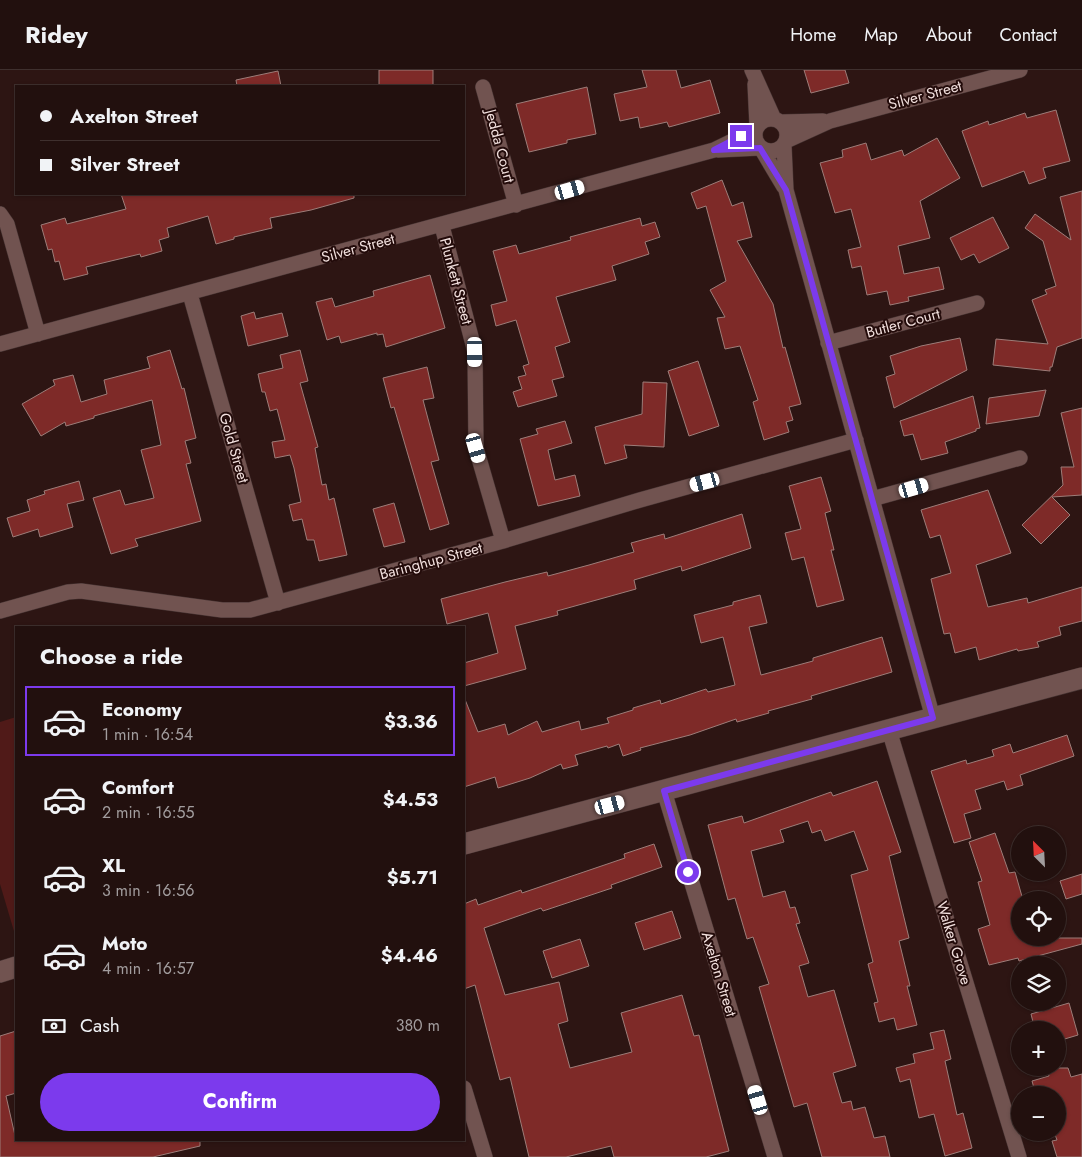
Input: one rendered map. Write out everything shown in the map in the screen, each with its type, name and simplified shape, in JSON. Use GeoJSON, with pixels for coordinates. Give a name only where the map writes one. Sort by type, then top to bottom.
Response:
{"type":"FeatureCollection","features":[{"type":"Feature","properties":{"kind":"main road"},"geometry":{"type":"LineString","coordinates":[[465,844],[1082,678]]}},
{"type":"Feature","properties":{"kind":"main road"},"geometry":{"type":"LineString","coordinates":[[0,972],[15,967]]}},
{"type":"Feature","properties":{"kind":"street","name":"Silver Street"},"geometry":{"type":"LineString","coordinates":[[785,143],[830,121],[1020,70]]}},
{"type":"Feature","properties":{"kind":"street"},"geometry":{"type":"LineString","coordinates":[[754,74],[778,121],[787,131],[785,143],[786,190],[933,718]]}},
{"type":"Feature","properties":{"kind":"street"},"geometry":{"type":"LineString","coordinates":[[754,74],[756,128],[754,140],[786,190]]}},
{"type":"Feature","properties":{"kind":"street","name":"Jedda Court"},"geometry":{"type":"LineString","coordinates":[[484,87],[516,205]]}},
{"type":"Feature","properties":{"kind":"street"},"geometry":{"type":"LineString","coordinates":[[756,128],[764,120],[778,121]]}},
{"type":"Feature","properties":{"kind":"street","name":"Silver Street"},"geometry":{"type":"LineString","coordinates":[[778,121],[830,121]]}},
{"type":"Feature","properties":{"kind":"street","name":"Silver Street"},"geometry":{"type":"LineString","coordinates":[[0,344],[442,226],[714,150],[756,128]]}},
{"type":"Feature","properties":{"kind":"street"},"geometry":{"type":"LineString","coordinates":[[761,149],[777,151],[785,143]]}},
{"type":"Feature","properties":{"kind":"street","name":"Silver Street"},"geometry":{"type":"LineString","coordinates":[[714,150],[761,149]]}},
{"type":"Feature","properties":{"kind":"street"},"geometry":{"type":"LineString","coordinates":[[0,214],[7,224],[38,334]]}},
{"type":"Feature","properties":{"kind":"street","name":"Plunkett Street"},"geometry":{"type":"LineString","coordinates":[[442,226],[475,352],[476,448],[503,541]]}},
{"type":"Feature","properties":{"kind":"street","name":"Gold Street"},"geometry":{"type":"LineString","coordinates":[[190,294],[278,603]]}},
{"type":"Feature","properties":{"kind":"street","name":"Butler Court"},"geometry":{"type":"LineString","coordinates":[[828,343],[977,303]]}},
{"type":"Feature","properties":{"kind":"street","name":"Baringhup Street"},"geometry":{"type":"LineString","coordinates":[[0,611],[68,592],[81,591],[237,611],[278,603],[856,440]]}},
{"type":"Feature","properties":{"kind":"street"},"geometry":{"type":"LineString","coordinates":[[872,499],[1020,458]]}},
{"type":"Feature","properties":{"kind":"street","name":"Walker Grove"},"geometry":{"type":"LineString","coordinates":[[889,730],[1019,1157]]}},
{"type":"Feature","properties":{"kind":"street","name":"Axelton Street"},"geometry":{"type":"LineString","coordinates":[[664,791],[775,1157]]}},
{"type":"Feature","properties":{"kind":"street"},"geometry":{"type":"LineString","coordinates":[[465,1091],[485,1157]]}},
{"type":"Feature","properties":{"kind":"shaded area"},"geometry":{"type":"Polygon","coordinates":[[[15,717],[15,935],[0,884],[0,722],[15,717]]]}},
{"type":"Feature","properties":{"kind":"building"},"geometry":{"type":"Polygon","coordinates":[[[379,70],[433,70],[433,85],[379,85],[379,70]]]}},
{"type":"Feature","properties":{"kind":"building"},"geometry":{"type":"Polygon","coordinates":[[[642,70],[676,70],[681,88],[710,80],[720,113],[669,127],[667,122],[640,128],[638,117],[620,121],[614,94],[647,87],[642,70]]]}},
{"type":"Feature","properties":{"kind":"building"},"geometry":{"type":"Polygon","coordinates":[[[804,70],[845,70],[849,83],[811,93],[804,70]]]}},
{"type":"Feature","properties":{"kind":"building"},"geometry":{"type":"Polygon","coordinates":[[[278,71],[281,85],[237,85],[236,80],[278,71]]]}},
{"type":"Feature","properties":{"kind":"building"},"geometry":{"type":"Polygon","coordinates":[[[587,87],[596,134],[567,140],[567,143],[529,152],[516,104],[587,87]]]}},
{"type":"Feature","properties":{"kind":"building"},"geometry":{"type":"Polygon","coordinates":[[[1056,110],[1070,161],[1043,168],[1046,178],[1029,184],[1024,171],[982,187],[962,131],[988,121],[989,125],[1025,113],[1027,118],[1056,110]]]}},
{"type":"Feature","properties":{"kind":"building"},"geometry":{"type":"Polygon","coordinates":[[[937,138],[960,178],[920,201],[930,238],[898,246],[904,274],[939,267],[944,289],[908,297],[909,301],[890,305],[887,291],[867,295],[861,266],[852,268],[848,250],[861,247],[851,209],[835,213],[820,163],[843,157],[842,150],[866,143],[871,160],[902,150],[904,156],[937,138]]]}},
{"type":"Feature","properties":{"kind":"building"},"geometry":{"type":"Polygon","coordinates":[[[722,180],[732,206],[743,202],[752,237],[737,241],[773,304],[783,348],[785,347],[801,404],[789,407],[793,420],[786,422],[789,432],[764,440],[753,402],[758,400],[740,346],[725,349],[717,318],[725,317],[710,290],[726,281],[706,206],[697,209],[691,193],[722,180]]]}},
{"type":"Feature","properties":{"kind":"building"},"geometry":{"type":"Polygon","coordinates":[[[1082,191],[1082,338],[1057,347],[1050,371],[993,365],[996,339],[1048,344],[1032,300],[1047,294],[1045,290],[1056,286],[1043,241],[1025,228],[1035,214],[1071,240],[1060,197],[1082,191]]]}},
{"type":"Feature","properties":{"kind":"building"},"geometry":{"type":"Polygon","coordinates":[[[121,195],[354,195],[354,198],[311,210],[270,218],[272,228],[234,237],[234,239],[216,244],[208,216],[167,228],[169,237],[159,240],[162,251],[141,257],[140,254],[86,267],[88,274],[64,280],[59,261],[55,262],[52,249],[48,250],[41,225],[65,218],[67,224],[126,209],[121,195]]]}},
{"type":"Feature","properties":{"kind":"building"},"geometry":{"type":"Polygon","coordinates":[[[993,217],[1009,248],[979,263],[974,254],[961,260],[950,238],[993,217]]]}},
{"type":"Feature","properties":{"kind":"building"},"geometry":{"type":"Polygon","coordinates":[[[640,218],[642,226],[655,222],[660,237],[645,242],[649,254],[612,266],[616,280],[556,297],[570,342],[555,347],[564,377],[552,380],[557,396],[518,407],[513,392],[522,389],[518,377],[526,375],[523,366],[529,364],[516,320],[496,326],[491,305],[507,301],[493,251],[516,245],[519,254],[571,240],[570,237],[640,218]]]}},
{"type":"Feature","properties":{"kind":"building"},"geometry":{"type":"Polygon","coordinates":[[[430,275],[445,328],[386,347],[383,334],[377,335],[377,333],[341,343],[339,336],[327,340],[316,302],[332,298],[335,307],[374,296],[373,291],[430,275]]]}},
{"type":"Feature","properties":{"kind":"building"},"geometry":{"type":"Polygon","coordinates":[[[254,312],[256,319],[282,313],[288,336],[248,346],[241,316],[254,312]]]}},
{"type":"Feature","properties":{"kind":"building"},"geometry":{"type":"Polygon","coordinates":[[[960,338],[967,370],[894,408],[886,377],[895,374],[890,356],[921,346],[960,338]]]}},
{"type":"Feature","properties":{"kind":"building"},"geometry":{"type":"Polygon","coordinates":[[[170,350],[182,389],[184,388],[196,438],[185,441],[191,463],[186,464],[201,521],[135,539],[138,546],[111,554],[93,498],[120,490],[125,505],[154,498],[141,450],[161,445],[152,400],[66,426],[65,422],[41,436],[22,404],[55,385],[53,380],[73,375],[81,402],[107,394],[104,380],[150,368],[147,357],[170,350]]]}},
{"type":"Feature","properties":{"kind":"building"},"geometry":{"type":"Polygon","coordinates":[[[300,350],[308,381],[300,383],[318,447],[315,448],[322,485],[326,484],[329,500],[334,498],[347,555],[319,561],[314,540],[307,540],[302,519],[293,521],[289,505],[301,502],[294,468],[290,455],[275,458],[272,442],[285,440],[277,409],[270,411],[265,392],[262,392],[258,374],[283,368],[280,355],[300,350]]]}},
{"type":"Feature","properties":{"kind":"building"},"geometry":{"type":"Polygon","coordinates":[[[698,361],[719,426],[689,436],[668,371],[698,361]]]}},
{"type":"Feature","properties":{"kind":"building"},"geometry":{"type":"Polygon","coordinates":[[[427,367],[434,398],[423,400],[439,460],[431,462],[449,524],[430,530],[394,407],[391,408],[383,378],[427,367]]]}},
{"type":"Feature","properties":{"kind":"building"},"geometry":{"type":"Polygon","coordinates":[[[643,382],[667,383],[664,447],[624,445],[627,458],[605,464],[595,427],[642,414],[643,382]]]}},
{"type":"Feature","properties":{"kind":"building"},"geometry":{"type":"Polygon","coordinates":[[[1046,390],[1039,416],[986,424],[989,398],[1046,390]]]}},
{"type":"Feature","properties":{"kind":"building"},"geometry":{"type":"Polygon","coordinates":[[[973,396],[980,428],[945,442],[948,453],[921,460],[913,434],[904,436],[900,421],[973,396]]]}},
{"type":"Feature","properties":{"kind":"building"},"geometry":{"type":"Polygon","coordinates":[[[1082,408],[1082,495],[1052,497],[1070,515],[1041,544],[1022,525],[1063,485],[1061,467],[1074,467],[1061,413],[1082,408]]]}},
{"type":"Feature","properties":{"kind":"building"},"geometry":{"type":"Polygon","coordinates":[[[565,421],[572,443],[548,450],[555,480],[575,475],[580,496],[538,506],[520,439],[538,434],[536,429],[565,421]]]}},
{"type":"Feature","properties":{"kind":"building"},"geometry":{"type":"Polygon","coordinates":[[[821,477],[831,511],[825,513],[834,550],[831,550],[844,600],[817,607],[804,557],[792,560],[785,533],[801,529],[789,486],[821,477]]]}},
{"type":"Feature","properties":{"kind":"building"},"geometry":{"type":"Polygon","coordinates":[[[79,481],[84,500],[67,504],[73,527],[40,537],[38,529],[13,537],[7,518],[30,511],[27,500],[45,494],[44,491],[79,481]]]}},
{"type":"Feature","properties":{"kind":"building"},"geometry":{"type":"Polygon","coordinates":[[[988,490],[1011,553],[976,565],[988,607],[1027,598],[1028,603],[1082,587],[1082,621],[1059,627],[1061,635],[1037,642],[1039,647],[1018,651],[1017,649],[979,660],[976,647],[955,653],[950,633],[944,634],[931,579],[951,573],[940,535],[930,538],[921,510],[988,490]]]}},
{"type":"Feature","properties":{"kind":"building"},"geometry":{"type":"Polygon","coordinates":[[[394,503],[405,542],[384,547],[373,509],[394,503]]]}},
{"type":"Feature","properties":{"kind":"building"},"geometry":{"type":"Polygon","coordinates":[[[742,514],[751,548],[682,571],[681,566],[634,580],[636,589],[557,611],[558,615],[515,626],[526,669],[465,686],[465,663],[498,653],[488,613],[447,624],[441,599],[547,572],[548,576],[634,552],[631,543],[664,534],[665,539],[742,514]]]}},
{"type":"Feature","properties":{"kind":"building"},"geometry":{"type":"Polygon","coordinates":[[[760,595],[767,623],[749,627],[761,675],[813,661],[813,658],[882,637],[892,672],[811,696],[812,699],[768,711],[769,713],[737,722],[736,719],[690,735],[640,748],[641,750],[623,756],[619,744],[608,748],[607,746],[575,755],[578,765],[563,769],[561,764],[530,778],[498,788],[495,777],[465,787],[465,700],[478,732],[505,724],[508,735],[537,721],[542,732],[579,721],[581,730],[609,723],[607,718],[660,700],[661,704],[706,689],[708,692],[735,685],[723,637],[701,643],[694,615],[733,605],[733,602],[760,595]]]}},
{"type":"Feature","properties":{"kind":"building"},"geometry":{"type":"Polygon","coordinates":[[[1067,735],[1074,756],[1020,775],[1023,785],[1007,790],[1004,781],[975,790],[981,809],[964,814],[971,838],[954,843],[931,771],[966,760],[967,764],[994,756],[992,750],[1010,744],[1013,753],[1067,735]]]}},
{"type":"Feature","properties":{"kind":"building"},"geometry":{"type":"Polygon","coordinates":[[[877,781],[901,852],[889,856],[909,938],[899,941],[910,986],[907,986],[917,1025],[897,1030],[894,1018],[879,1022],[874,1003],[878,1002],[868,964],[873,962],[851,875],[868,870],[854,831],[825,841],[821,830],[812,833],[808,821],[780,830],[784,842],[751,851],[763,897],[785,891],[790,908],[795,907],[800,923],[796,924],[809,963],[799,966],[808,997],[834,990],[856,1066],[833,1073],[842,1103],[851,1101],[853,1110],[865,1107],[874,1138],[885,1136],[890,1157],[822,1157],[807,1103],[794,1107],[759,987],[769,984],[753,937],[747,939],[735,898],[728,900],[708,825],[742,816],[744,823],[831,792],[833,796],[877,781]]]}},
{"type":"Feature","properties":{"kind":"building"},"geometry":{"type":"Polygon","coordinates":[[[995,833],[1009,873],[1011,873],[1011,881],[1018,881],[1020,891],[1011,891],[1011,946],[1066,946],[1066,938],[1082,938],[1082,944],[1038,956],[1011,956],[1011,960],[989,965],[978,929],[990,925],[978,882],[982,881],[969,842],[995,833]]]}},
{"type":"Feature","properties":{"kind":"building"},"geometry":{"type":"Polygon","coordinates":[[[654,844],[662,867],[611,885],[612,888],[543,911],[541,908],[484,928],[505,995],[559,982],[568,1021],[558,1024],[570,1068],[632,1052],[621,1013],[682,995],[694,1036],[699,1035],[729,1151],[706,1157],[614,1157],[611,1146],[566,1157],[529,1157],[510,1077],[500,1080],[475,985],[465,989],[465,904],[476,899],[478,905],[521,890],[522,893],[625,858],[624,854],[654,844]]]}},
{"type":"Feature","properties":{"kind":"building"},"geometry":{"type":"Polygon","coordinates":[[[1082,874],[1082,894],[1066,899],[1066,891],[1063,891],[1060,881],[1066,881],[1066,879],[1082,874]]]}},
{"type":"Feature","properties":{"kind":"building"},"geometry":{"type":"Polygon","coordinates":[[[672,911],[681,938],[644,950],[635,923],[672,911]]]}},
{"type":"Feature","properties":{"kind":"building"},"geometry":{"type":"Polygon","coordinates":[[[580,939],[589,966],[552,978],[543,951],[580,939]]]}},
{"type":"Feature","properties":{"kind":"building"},"geometry":{"type":"Polygon","coordinates":[[[1069,1003],[1078,1035],[1066,1039],[1066,1021],[1033,1021],[1031,1014],[1041,1011],[1066,1011],[1066,1004],[1069,1003]]]}},
{"type":"Feature","properties":{"kind":"building"},"geometry":{"type":"Polygon","coordinates":[[[944,1030],[951,1059],[945,1061],[957,1115],[963,1113],[972,1148],[945,1156],[934,1114],[919,1118],[910,1079],[900,1082],[896,1068],[915,1063],[913,1054],[934,1049],[930,1033],[944,1030]]]}},
{"type":"Feature","properties":{"kind":"building"},"geometry":{"type":"Polygon","coordinates":[[[15,1031],[15,1093],[6,1096],[15,1141],[200,1141],[200,1146],[153,1157],[0,1157],[0,1036],[15,1031]]]}},
{"type":"Feature","properties":{"kind":"building"},"geometry":{"type":"Polygon","coordinates":[[[1066,1068],[1068,1068],[1071,1077],[1082,1074],[1082,1157],[1057,1157],[1052,1141],[1066,1141],[1066,1086],[1033,1086],[1032,1081],[1049,1076],[1066,1076],[1066,1068]]]}},
{"type":"Feature","properties":{"kind":"route"},"geometry":{"type":"LineString","coordinates":[[688,872],[664,791],[933,718],[786,190],[760,148],[714,150],[741,136]]}}]}
